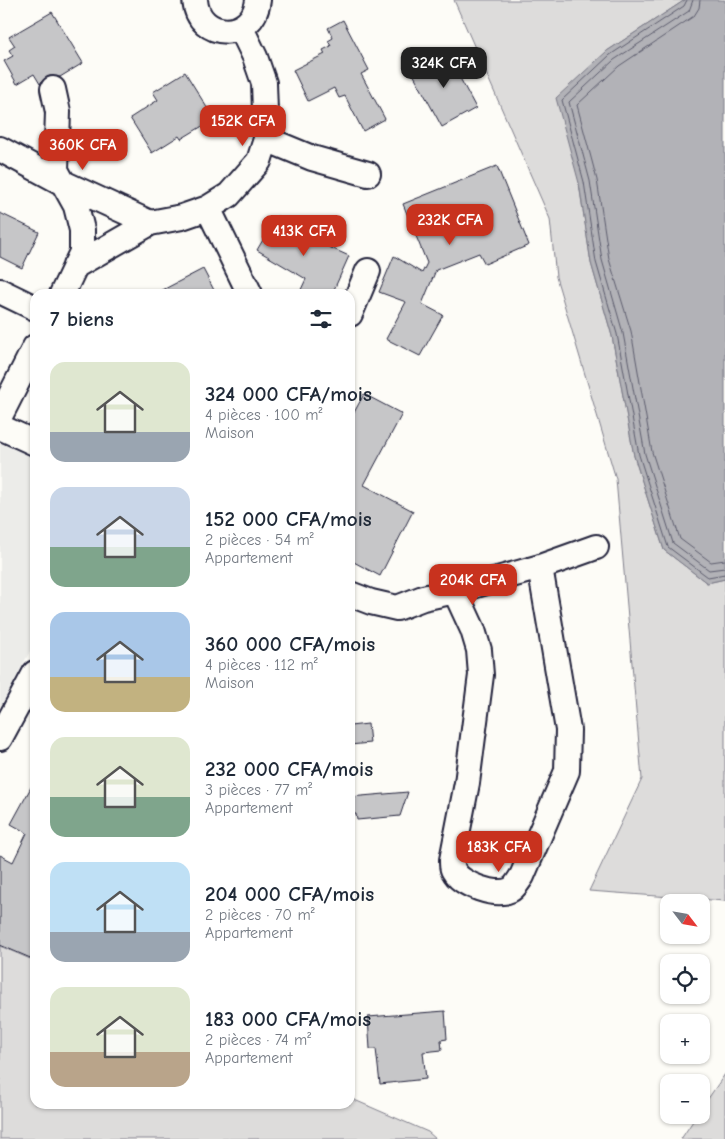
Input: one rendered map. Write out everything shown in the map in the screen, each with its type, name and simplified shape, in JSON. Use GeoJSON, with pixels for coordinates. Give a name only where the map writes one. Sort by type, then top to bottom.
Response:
{"type":"FeatureCollection","features":[{"type":"Feature","properties":{"kind":"street"},"geometry":{"type":"LineString","coordinates":[[194,0],[198,14],[206,24],[217,30],[229,31],[242,28],[251,20],[257,8],[258,0]]}},
{"type":"Feature","properties":{"kind":"street"},"geometry":{"type":"LineString","coordinates":[[75,266],[150,223],[182,217],[208,208],[229,196],[258,161],[266,139],[264,84],[242,28]]}},
{"type":"Feature","properties":{"kind":"street"},"geometry":{"type":"LineString","coordinates":[[53,89],[58,112],[56,170],[76,206],[82,230],[82,252],[64,289]]}},
{"type":"Feature","properties":{"kind":"street"},"geometry":{"type":"LineString","coordinates":[[266,139],[312,158],[368,174]]}},
{"type":"Feature","properties":{"kind":"street"},"geometry":{"type":"LineString","coordinates":[[0,148],[61,182],[150,223]]}},
{"type":"Feature","properties":{"kind":"street"},"geometry":{"type":"LineString","coordinates":[[208,208],[248,289]]}},
{"type":"Feature","properties":{"kind":"street"},"geometry":{"type":"LineString","coordinates":[[355,302],[368,272]]}},
{"type":"Feature","properties":{"kind":"street"},"geometry":{"type":"LineString","coordinates":[[0,291],[30,306]]}},
{"type":"Feature","properties":{"kind":"street"},"geometry":{"type":"LineString","coordinates":[[0,416],[30,357]]}},
{"type":"Feature","properties":{"kind":"street"},"geometry":{"type":"LineString","coordinates":[[0,427],[30,441]]}},
{"type":"Feature","properties":{"kind":"street"},"geometry":{"type":"LineString","coordinates":[[355,596],[397,608],[423,598],[540,567],[596,547]]}},
{"type":"Feature","properties":{"kind":"street"},"geometry":{"type":"LineString","coordinates":[[455,591],[473,630],[479,650],[481,675],[467,783],[452,860],[453,871],[462,880],[485,891],[500,894],[512,890],[522,876],[567,771],[568,730],[540,567]]}},
{"type":"Feature","properties":{"kind":"street"},"geometry":{"type":"LineString","coordinates":[[0,738],[30,682]]}},
{"type":"Feature","properties":{"kind":"shaded area"},"geometry":{"type":"Polygon","coordinates":[[[454,0],[685,0],[607,51],[579,184],[591,263],[612,336],[634,456],[664,550],[707,583],[725,579],[725,901],[710,900],[710,894],[660,894],[660,896],[589,891],[642,779],[616,479],[556,277],[550,219],[454,0]]]}},
{"type":"Feature","properties":{"kind":"shaded area"},"geometry":{"type":"Polygon","coordinates":[[[0,443],[30,456],[30,651],[0,707],[0,443]]]}},
{"type":"Feature","properties":{"kind":"shaded area"},"geometry":{"type":"Polygon","coordinates":[[[0,946],[30,959],[30,1109],[355,1109],[355,1100],[428,1132],[436,1139],[0,1139],[0,946]]]}},
{"type":"Feature","properties":{"kind":"shaded area"},"geometry":{"type":"Polygon","coordinates":[[[725,1074],[725,1139],[681,1139],[691,1124],[710,1124],[710,1096],[725,1074]]]}},
{"type":"Feature","properties":{"kind":"water"},"geometry":{"type":"Polygon","coordinates":[[[685,0],[725,0],[725,579],[707,583],[664,550],[634,456],[612,336],[591,263],[579,183],[556,98],[607,51],[685,0]]]}},
{"type":"Feature","properties":{"kind":"building"},"geometry":{"type":"Polygon","coordinates":[[[52,12],[83,63],[60,77],[50,76],[40,84],[34,74],[17,84],[4,61],[13,56],[9,50],[15,46],[9,37],[52,12]]]}},
{"type":"Feature","properties":{"kind":"building"},"geometry":{"type":"Polygon","coordinates":[[[343,20],[369,70],[361,74],[385,119],[363,131],[345,96],[339,98],[334,88],[308,101],[293,70],[325,54],[323,50],[331,46],[328,41],[333,38],[328,28],[343,20]]]}},
{"type":"Feature","properties":{"kind":"building"},"geometry":{"type":"Polygon","coordinates":[[[445,50],[476,108],[442,127],[411,70],[445,50]]]}},
{"type":"Feature","properties":{"kind":"building"},"geometry":{"type":"Polygon","coordinates":[[[185,72],[214,119],[181,139],[179,136],[152,153],[130,118],[158,100],[153,92],[185,72]]]}},
{"type":"Feature","properties":{"kind":"building"},"geometry":{"type":"Polygon","coordinates":[[[497,166],[529,245],[485,264],[479,253],[436,270],[422,304],[443,315],[420,356],[386,339],[406,302],[379,292],[394,256],[422,273],[427,263],[403,204],[497,166]]]}},
{"type":"Feature","properties":{"kind":"building"},"geometry":{"type":"Polygon","coordinates":[[[0,213],[39,232],[22,268],[0,257],[0,213]]]}},
{"type":"Feature","properties":{"kind":"building"},"geometry":{"type":"Polygon","coordinates":[[[277,216],[319,240],[318,242],[349,256],[334,289],[301,289],[306,279],[257,250],[277,216]]]}},
{"type":"Feature","properties":{"kind":"building"},"geometry":{"type":"Polygon","coordinates":[[[203,269],[213,289],[165,289],[203,269]]]}},
{"type":"Feature","properties":{"kind":"building"},"geometry":{"type":"Polygon","coordinates":[[[364,394],[402,414],[364,485],[413,511],[380,576],[355,563],[355,411],[364,394]]]}},
{"type":"Feature","properties":{"kind":"building"},"geometry":{"type":"Polygon","coordinates":[[[368,724],[370,743],[355,744],[355,725],[368,724]]]}},
{"type":"Feature","properties":{"kind":"building"},"geometry":{"type":"Polygon","coordinates":[[[30,789],[30,958],[0,945],[0,855],[13,862],[27,833],[11,824],[30,789]]]}},
{"type":"Feature","properties":{"kind":"building"},"geometry":{"type":"Polygon","coordinates":[[[408,792],[400,816],[357,820],[355,797],[408,792]]]}},
{"type":"Feature","properties":{"kind":"building"},"geometry":{"type":"Polygon","coordinates":[[[445,1011],[447,1039],[441,1040],[442,1050],[423,1052],[426,1079],[380,1084],[376,1049],[370,1049],[368,1017],[445,1011]]]}}]}
